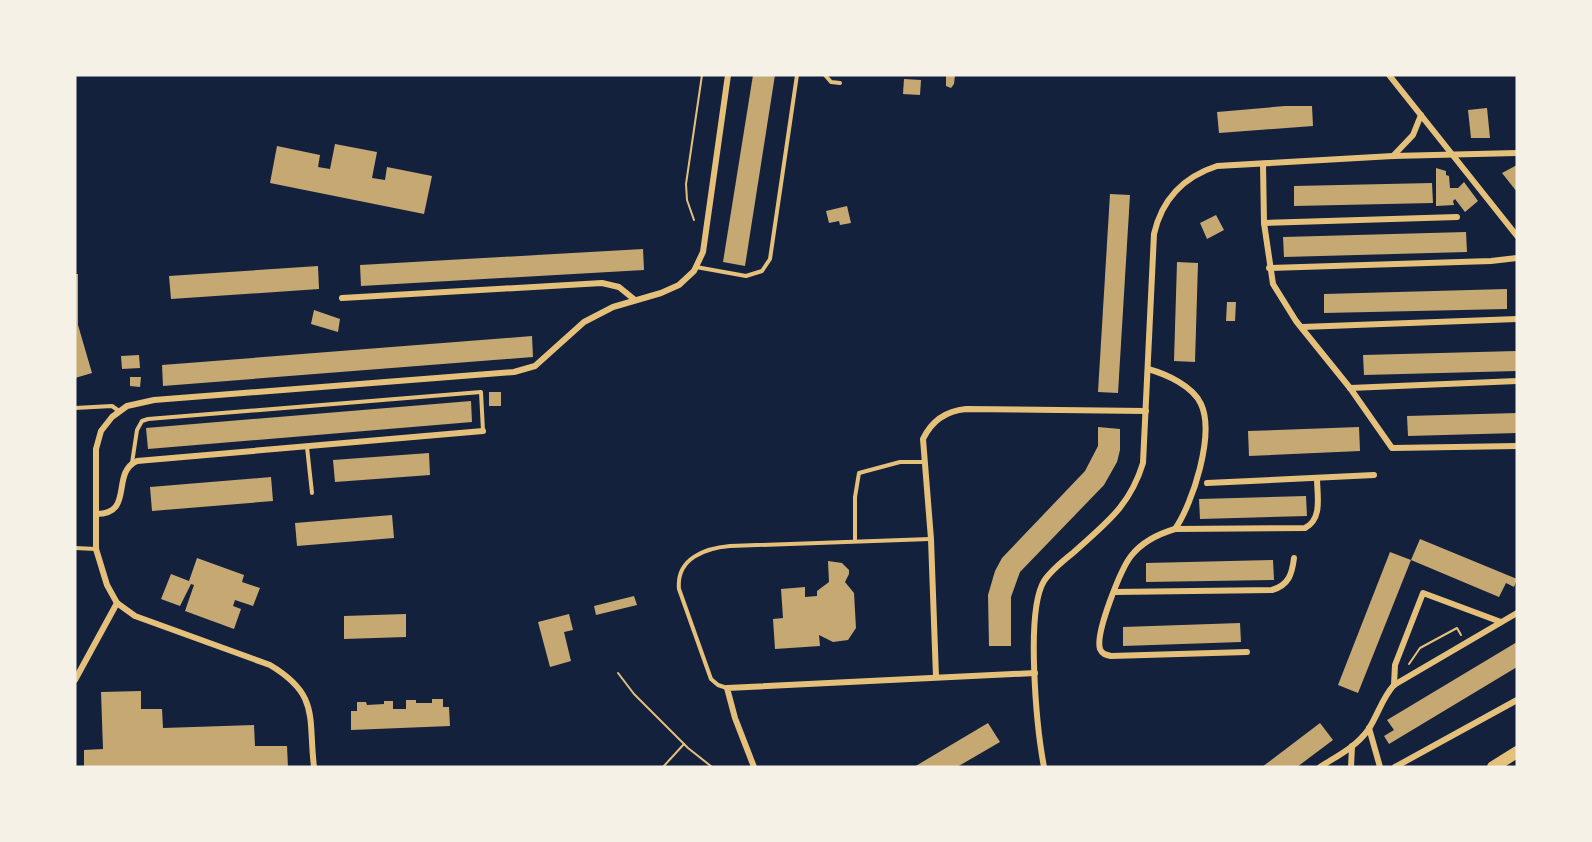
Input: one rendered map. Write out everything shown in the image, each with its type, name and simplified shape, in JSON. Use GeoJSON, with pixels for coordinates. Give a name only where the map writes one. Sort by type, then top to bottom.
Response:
{"type":"FeatureCollection","features":[{"type":"Feature","properties":{"kind":"main road"},"geometry":{"type":"LineString","coordinates":[[1493,767],[1517,752]]}},
{"type":"Feature","properties":{"kind":"street"},"geometry":{"type":"LineString","coordinates":[[314,767],[309,705],[301,689],[284,674],[270,665],[135,616],[117,603],[107,585],[96,549],[96,449],[106,424],[119,411],[135,403],[154,400],[514,372],[535,366],[585,322],[613,307],[661,293],[679,285],[696,267],[705,242],[728,75]]}},
{"type":"Feature","properties":{"kind":"street"},"geometry":{"type":"LineString","coordinates":[[1389,75],[1517,236]]}},
{"type":"Feature","properties":{"kind":"street"},"geometry":{"type":"LineString","coordinates":[[1393,156],[1413,135],[1421,115]]}},
{"type":"Feature","properties":{"kind":"street"},"geometry":{"type":"LineString","coordinates":[[1044,767],[1035,673],[1036,600],[1045,580],[1109,520],[1124,504],[1137,484],[1143,463],[1154,234],[1162,210],[1176,189],[1190,178],[1217,166],[1393,156],[1517,153]]}},
{"type":"Feature","properties":{"kind":"street"},"geometry":{"type":"LineString","coordinates":[[1263,164],[1264,223],[1273,284],[1302,327],[1350,387],[1392,448],[1517,446]]}},
{"type":"Feature","properties":{"kind":"street"},"geometry":{"type":"LineString","coordinates":[[1264,223],[1457,217]]}},
{"type":"Feature","properties":{"kind":"street"},"geometry":{"type":"LineString","coordinates":[[1269,267],[1491,261],[1517,258]]}},
{"type":"Feature","properties":{"kind":"street"},"geometry":{"type":"LineString","coordinates":[[342,298],[602,283],[619,287],[635,300]]}},
{"type":"Feature","properties":{"kind":"street"},"geometry":{"type":"LineString","coordinates":[[1302,327],[1517,319]]}},
{"type":"Feature","properties":{"kind":"street"},"geometry":{"type":"LineString","coordinates":[[1148,369],[1161,373],[1193,393],[1204,412],[1205,436],[1200,470],[1193,492],[1175,529]]}},
{"type":"Feature","properties":{"kind":"street"},"geometry":{"type":"LineString","coordinates":[[1350,387],[1517,381]]}},
{"type":"Feature","properties":{"kind":"street"},"geometry":{"type":"LineString","coordinates":[[936,677],[931,538],[923,439],[927,432],[942,415],[958,410],[1146,411]]}},
{"type":"Feature","properties":{"kind":"street"},"geometry":{"type":"LineString","coordinates":[[96,514],[110,512],[118,504],[124,472],[132,463],[143,460],[483,431]]}},
{"type":"Feature","properties":{"kind":"street"},"geometry":{"type":"LineString","coordinates":[[1208,483],[1374,475]]}},
{"type":"Feature","properties":{"kind":"street"},"geometry":{"type":"LineString","coordinates":[[1247,652],[1111,656],[1105,655],[1100,641],[1104,618],[1130,558],[1149,540],[1175,529],[1305,528],[1312,524],[1317,516],[1317,478]]}},
{"type":"Feature","properties":{"kind":"street"},"geometry":{"type":"LineString","coordinates":[[1114,592],[1272,590],[1288,580],[1294,558]]}},
{"type":"Feature","properties":{"kind":"street"},"geometry":{"type":"LineString","coordinates":[[1394,685],[1395,665],[1423,593],[1501,622]]}},
{"type":"Feature","properties":{"kind":"street"},"geometry":{"type":"LineString","coordinates":[[75,680],[117,603]]}},
{"type":"Feature","properties":{"kind":"street"},"geometry":{"type":"LineString","coordinates":[[1320,767],[1352,746],[1370,728],[1386,694],[1394,685],[1517,613]]}},
{"type":"Feature","properties":{"kind":"street"},"geometry":{"type":"LineString","coordinates":[[754,767],[735,718],[727,688],[1035,673]]}},
{"type":"Feature","properties":{"kind":"street"},"geometry":{"type":"LineString","coordinates":[[1395,767],[1517,700]]}},
{"type":"Feature","properties":{"kind":"street"},"geometry":{"type":"LineString","coordinates":[[1370,728],[1380,767]]}},
{"type":"Feature","properties":{"kind":"street"},"geometry":{"type":"LineString","coordinates":[[1351,767],[1352,746]]}},
{"type":"Feature","properties":{"kind":"lane"},"geometry":{"type":"LineString","coordinates":[[696,267],[746,276],[762,271],[770,259],[796,75]]}},
{"type":"Feature","properties":{"kind":"lane"},"geometry":{"type":"LineString","coordinates":[[825,75],[831,82],[840,84]]}},
{"type":"Feature","properties":{"kind":"lane"},"geometry":{"type":"LineString","coordinates":[[132,463],[137,430],[141,421],[148,419],[482,392],[483,431]]}},
{"type":"Feature","properties":{"kind":"lane"},"geometry":{"type":"LineString","coordinates":[[75,408],[112,406],[119,411]]}},
{"type":"Feature","properties":{"kind":"lane"},"geometry":{"type":"LineString","coordinates":[[307,446],[312,493]]}},
{"type":"Feature","properties":{"kind":"lane"},"geometry":{"type":"LineString","coordinates":[[855,541],[855,498],[859,473],[900,462],[924,462]]}},
{"type":"Feature","properties":{"kind":"lane"},"geometry":{"type":"LineString","coordinates":[[727,688],[711,679],[681,595],[678,581],[685,563],[699,554],[719,547],[931,538]]}},
{"type":"Feature","properties":{"kind":"lane"},"geometry":{"type":"LineString","coordinates":[[75,548],[96,549]]}},
{"type":"Feature","properties":{"kind":"path"},"geometry":{"type":"LineString","coordinates":[[694,220],[687,200],[686,184],[702,75]]}},
{"type":"Feature","properties":{"kind":"path"},"geometry":{"type":"LineString","coordinates":[[1408,666],[1420,648],[1456,628]]}},
{"type":"Feature","properties":{"kind":"path"},"geometry":{"type":"LineString","coordinates":[[618,673],[634,694],[684,744],[712,767]]}},
{"type":"Feature","properties":{"kind":"path"},"geometry":{"type":"LineString","coordinates":[[663,767],[684,744]]}},
{"type":"Feature","properties":{"kind":"building"},"geometry":{"type":"Polygon","coordinates":[[[753,75],[775,75],[745,266],[723,262],[753,75]]]}},
{"type":"Feature","properties":{"kind":"building"},"geometry":{"type":"Polygon","coordinates":[[[946,75],[955,75],[951,88],[946,86],[946,75]]]}},
{"type":"Feature","properties":{"kind":"building"},"geometry":{"type":"Polygon","coordinates":[[[904,79],[921,80],[920,95],[903,94],[904,79]]]}},
{"type":"Feature","properties":{"kind":"building"},"geometry":{"type":"Polygon","coordinates":[[[1312,106],[1313,126],[1219,133],[1217,112],[1312,106]]]}},
{"type":"Feature","properties":{"kind":"building"},"geometry":{"type":"Polygon","coordinates":[[[1487,108],[1490,138],[1471,138],[1468,110],[1487,108]]]}},
{"type":"Feature","properties":{"kind":"building"},"geometry":{"type":"Polygon","coordinates":[[[335,144],[377,152],[372,178],[385,180],[387,167],[432,176],[424,214],[270,183],[277,146],[320,155],[318,167],[330,169],[335,144]]]}},
{"type":"Feature","properties":{"kind":"building"},"geometry":{"type":"Polygon","coordinates":[[[1517,165],[1517,192],[1502,173],[1517,165]]]}},
{"type":"Feature","properties":{"kind":"building"},"geometry":{"type":"Polygon","coordinates":[[[1436,168],[1446,171],[1450,188],[1458,188],[1464,182],[1478,201],[1465,212],[1455,199],[1454,205],[1436,206],[1436,168]]]}},
{"type":"Feature","properties":{"kind":"building"},"geometry":{"type":"Polygon","coordinates":[[[1432,183],[1433,203],[1294,206],[1294,186],[1432,183]]]}},
{"type":"Feature","properties":{"kind":"building"},"geometry":{"type":"Polygon","coordinates":[[[1110,194],[1130,195],[1118,393],[1098,392],[1110,194]]]}},
{"type":"Feature","properties":{"kind":"building"},"geometry":{"type":"Polygon","coordinates":[[[847,206],[851,223],[840,225],[839,221],[829,223],[826,211],[847,206]]]}},
{"type":"Feature","properties":{"kind":"building"},"geometry":{"type":"Polygon","coordinates":[[[1216,215],[1224,230],[1207,239],[1200,223],[1216,215]]]}},
{"type":"Feature","properties":{"kind":"building"},"geometry":{"type":"Polygon","coordinates":[[[1466,232],[1467,252],[1284,257],[1283,237],[1466,232]]]}},
{"type":"Feature","properties":{"kind":"building"},"geometry":{"type":"Polygon","coordinates":[[[643,249],[644,270],[361,286],[360,265],[643,249]]]}},
{"type":"Feature","properties":{"kind":"building"},"geometry":{"type":"Polygon","coordinates":[[[1177,262],[1198,263],[1195,362],[1174,361],[1177,262]]]}},
{"type":"Feature","properties":{"kind":"building"},"geometry":{"type":"Polygon","coordinates":[[[318,266],[319,289],[171,299],[169,276],[318,266]]]}},
{"type":"Feature","properties":{"kind":"building"},"geometry":{"type":"Polygon","coordinates":[[[75,274],[78,274],[78,325],[92,373],[75,378],[75,274]]]}},
{"type":"Feature","properties":{"kind":"building"},"geometry":{"type":"Polygon","coordinates":[[[1507,289],[1507,309],[1324,313],[1324,294],[1507,289]]]}},
{"type":"Feature","properties":{"kind":"building"},"geometry":{"type":"Polygon","coordinates":[[[1227,302],[1236,302],[1235,321],[1226,321],[1227,302]]]}},
{"type":"Feature","properties":{"kind":"building"},"geometry":{"type":"Polygon","coordinates":[[[314,310],[340,319],[338,332],[311,324],[314,310]]]}},
{"type":"Feature","properties":{"kind":"building"},"geometry":{"type":"Polygon","coordinates":[[[532,336],[533,357],[163,386],[162,365],[532,336]]]}},
{"type":"Feature","properties":{"kind":"building"},"geometry":{"type":"Polygon","coordinates":[[[1517,351],[1517,371],[1364,375],[1363,355],[1517,351]]]}},
{"type":"Feature","properties":{"kind":"building"},"geometry":{"type":"Polygon","coordinates":[[[139,355],[140,368],[122,369],[121,356],[139,355]]]}},
{"type":"Feature","properties":{"kind":"building"},"geometry":{"type":"Polygon","coordinates":[[[130,377],[141,377],[140,387],[130,386],[130,377]]]}},
{"type":"Feature","properties":{"kind":"building"},"geometry":{"type":"Polygon","coordinates":[[[489,392],[501,392],[501,406],[489,406],[489,392]]]}},
{"type":"Feature","properties":{"kind":"building"},"geometry":{"type":"Polygon","coordinates":[[[471,401],[472,422],[148,449],[146,428],[471,401]]]}},
{"type":"Feature","properties":{"kind":"building"},"geometry":{"type":"Polygon","coordinates":[[[1517,413],[1517,433],[1408,436],[1407,416],[1517,413]]]}},
{"type":"Feature","properties":{"kind":"building"},"geometry":{"type":"Polygon","coordinates":[[[1098,427],[1120,429],[1120,450],[1117,462],[1104,485],[1020,572],[1011,597],[1011,646],[989,646],[988,595],[995,571],[1002,558],[1085,471],[1098,446],[1098,427]]]}},
{"type":"Feature","properties":{"kind":"building"},"geometry":{"type":"Polygon","coordinates":[[[1359,427],[1360,451],[1249,456],[1248,431],[1359,427]]]}},
{"type":"Feature","properties":{"kind":"building"},"geometry":{"type":"Polygon","coordinates":[[[429,453],[430,475],[335,482],[333,460],[429,453]]]}},
{"type":"Feature","properties":{"kind":"building"},"geometry":{"type":"Polygon","coordinates":[[[271,477],[273,501],[152,511],[150,487],[271,477]]]}},
{"type":"Feature","properties":{"kind":"building"},"geometry":{"type":"Polygon","coordinates":[[[1306,496],[1307,516],[1200,519],[1199,499],[1306,496]]]}},
{"type":"Feature","properties":{"kind":"building"},"geometry":{"type":"Polygon","coordinates":[[[392,515],[394,538],[297,546],[295,523],[392,515]]]}},
{"type":"Feature","properties":{"kind":"building"},"geometry":{"type":"Polygon","coordinates":[[[1420,539],[1517,579],[1514,587],[1506,583],[1499,597],[1411,560],[1420,539]]]}},
{"type":"Feature","properties":{"kind":"building"},"geometry":{"type":"Polygon","coordinates":[[[1390,552],[1411,560],[1358,693],[1338,685],[1390,552]]]}},
{"type":"Feature","properties":{"kind":"building"},"geometry":{"type":"Polygon","coordinates":[[[197,558],[244,575],[242,582],[260,588],[253,606],[235,600],[233,606],[241,609],[234,629],[185,611],[194,585],[191,584],[180,606],[161,599],[171,574],[189,581],[197,558]]]}},
{"type":"Feature","properties":{"kind":"building"},"geometry":{"type":"Polygon","coordinates":[[[1273,560],[1274,580],[1146,582],[1146,563],[1273,560]]]}},
{"type":"Feature","properties":{"kind":"building"},"geometry":{"type":"Polygon","coordinates":[[[828,561],[842,563],[849,570],[845,582],[854,593],[856,628],[848,640],[833,642],[819,635],[820,646],[775,649],[773,619],[783,618],[781,589],[805,587],[805,597],[817,596],[817,591],[829,582],[828,561]]]}},
{"type":"Feature","properties":{"kind":"building"},"geometry":{"type":"Polygon","coordinates":[[[634,596],[637,605],[596,615],[594,606],[634,596]]]}},
{"type":"Feature","properties":{"kind":"building"},"geometry":{"type":"Polygon","coordinates":[[[406,614],[406,637],[344,639],[344,616],[406,614]]]}},
{"type":"Feature","properties":{"kind":"building"},"geometry":{"type":"Polygon","coordinates":[[[569,614],[573,630],[564,632],[571,661],[550,667],[538,622],[569,614]]]}},
{"type":"Feature","properties":{"kind":"building"},"geometry":{"type":"Polygon","coordinates":[[[1240,623],[1241,642],[1123,646],[1123,627],[1240,623]]]}},
{"type":"Feature","properties":{"kind":"building"},"geometry":{"type":"Polygon","coordinates":[[[1517,642],[1517,667],[1389,744],[1384,736],[1394,730],[1387,720],[1517,642]]]}},
{"type":"Feature","properties":{"kind":"building"},"geometry":{"type":"Polygon","coordinates":[[[141,691],[141,709],[162,709],[163,728],[254,725],[255,746],[287,746],[288,767],[84,767],[84,750],[103,749],[101,692],[141,691]]]}},
{"type":"Feature","properties":{"kind":"building"},"geometry":{"type":"Polygon","coordinates":[[[432,699],[443,699],[443,707],[449,707],[450,726],[351,730],[351,711],[357,711],[357,702],[366,702],[367,705],[393,701],[393,709],[406,709],[406,700],[416,700],[416,703],[432,703],[432,699]]]}},
{"type":"Feature","properties":{"kind":"building"},"geometry":{"type":"Polygon","coordinates":[[[988,723],[1000,742],[957,767],[914,767],[988,723]]]}},
{"type":"Feature","properties":{"kind":"building"},"geometry":{"type":"Polygon","coordinates":[[[1320,723],[1333,740],[1297,767],[1262,767],[1320,723]]]}}]}
